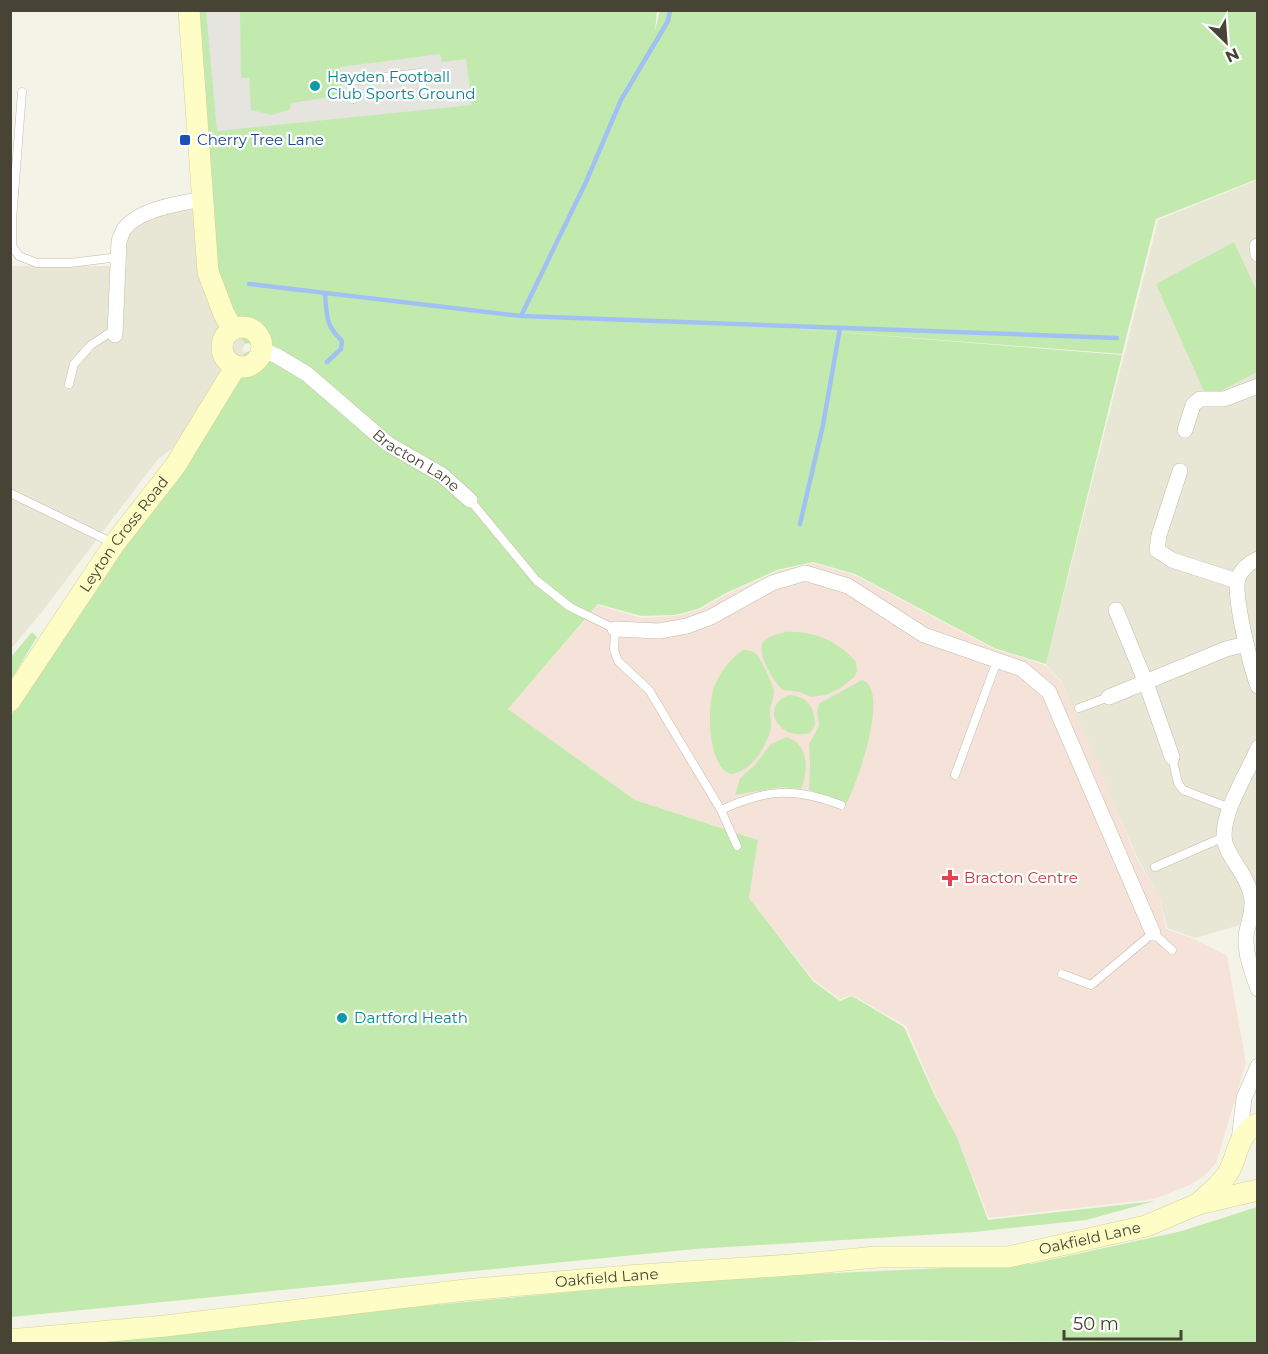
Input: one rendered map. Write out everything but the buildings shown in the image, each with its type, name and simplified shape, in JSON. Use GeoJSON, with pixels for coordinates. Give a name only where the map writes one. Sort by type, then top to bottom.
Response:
{"type":"FeatureCollection","features":[{"type":"Feature","properties":{"kind":"street"},"geometry":{"type":"LineString","coordinates":[[189,10],[208,272],[224,314],[233,330]]}},
{"type":"Feature","properties":{"kind":"street"},"geometry":{"type":"LineString","coordinates":[[116,332],[119,241],[124,228],[142,215],[169,206],[204,199]]}},
{"type":"Feature","properties":{"kind":"street"},"geometry":{"type":"LineString","coordinates":[[1257,246],[1257,254]]}},
{"type":"Feature","properties":{"kind":"street"},"geometry":{"type":"LineString","coordinates":[[242,328],[254,332],[261,339],[263,350],[253,363],[236,366],[226,358],[222,348],[225,338],[233,330],[242,328]]}},
{"type":"Feature","properties":{"kind":"street","name":"Bracton Lane"},"geometry":{"type":"LineString","coordinates":[[263,350],[307,374],[388,444],[442,474],[470,500]]}},
{"type":"Feature","properties":{"kind":"street","name":"Leyton Cross Road"},"geometry":{"type":"LineString","coordinates":[[10,701],[114,543],[175,466],[236,366]]}},
{"type":"Feature","properties":{"kind":"street"},"geometry":{"type":"LineString","coordinates":[[1185,430],[1193,405],[1200,399],[1224,399],[1257,386]]}},
{"type":"Feature","properties":{"kind":"street"},"geometry":{"type":"LineString","coordinates":[[1180,471],[1159,535],[1157,550],[1172,560],[1237,581]]}},
{"type":"Feature","properties":{"kind":"street"},"geometry":{"type":"LineString","coordinates":[[1257,559],[1244,568],[1237,581],[1246,644],[1257,686]]}},
{"type":"Feature","properties":{"kind":"street"},"geometry":{"type":"LineString","coordinates":[[615,629],[659,631],[687,626],[711,617],[772,584],[805,573],[848,586],[924,635],[1022,669],[1048,692],[1153,933]]}},
{"type":"Feature","properties":{"kind":"street"},"geometry":{"type":"LineString","coordinates":[[1116,610],[1146,683],[1172,757]]}},
{"type":"Feature","properties":{"kind":"street"},"geometry":{"type":"LineString","coordinates":[[1109,697],[1226,649],[1246,644]]}},
{"type":"Feature","properties":{"kind":"street"},"geometry":{"type":"LineString","coordinates":[[1257,748],[1230,808],[1224,837],[1226,847],[1245,877],[1250,893],[1252,913],[1246,942],[1257,990]]}},
{"type":"Feature","properties":{"kind":"street"},"geometry":{"type":"LineString","coordinates":[[1238,1147],[1244,1098],[1257,1066]]}},
{"type":"Feature","properties":{"kind":"street","name":"Oakfield Lane"},"geometry":{"type":"LineString","coordinates":[[1198,1204],[1227,1176],[1245,1133],[1257,1124]]}},
{"type":"Feature","properties":{"kind":"street","name":"Oakfield Lane"},"geometry":{"type":"LineString","coordinates":[[1238,1147],[1240,1171],[1257,1188]]}},
{"type":"Feature","properties":{"kind":"street","name":"Oakfield Lane"},"geometry":{"type":"LineString","coordinates":[[10,1340],[165,1326],[465,1290],[616,1277],[876,1257],[1008,1257],[1146,1226],[1198,1204],[1257,1188]]}},
{"type":"Feature","properties":{"kind":"lane"},"geometry":{"type":"LineString","coordinates":[[353,99],[350,81],[421,73],[423,90]]}},
{"type":"Feature","properties":{"kind":"lane"},"geometry":{"type":"LineString","coordinates":[[22,92],[12,246],[19,256],[37,263],[70,263],[118,257]]}},
{"type":"Feature","properties":{"kind":"lane"},"geometry":{"type":"LineString","coordinates":[[69,384],[74,364],[92,345],[116,332]]}},
{"type":"Feature","properties":{"kind":"lane"},"geometry":{"type":"LineString","coordinates":[[10,493],[114,543]]}},
{"type":"Feature","properties":{"kind":"lane","name":"Bracton Lane"},"geometry":{"type":"LineString","coordinates":[[470,500],[536,580],[570,607],[615,629]]}},
{"type":"Feature","properties":{"kind":"lane"},"geometry":{"type":"LineString","coordinates":[[615,629],[614,644],[617,659],[650,690],[721,810],[737,846]]}},
{"type":"Feature","properties":{"kind":"lane"},"geometry":{"type":"LineString","coordinates":[[955,775],[997,661]]}},
{"type":"Feature","properties":{"kind":"lane"},"geometry":{"type":"LineString","coordinates":[[1079,708],[1109,697]]}},
{"type":"Feature","properties":{"kind":"lane"},"geometry":{"type":"LineString","coordinates":[[1172,757],[1178,783],[1183,790],[1230,808]]}},
{"type":"Feature","properties":{"kind":"lane"},"geometry":{"type":"LineString","coordinates":[[721,810],[755,796],[782,792],[800,793],[841,806]]}},
{"type":"Feature","properties":{"kind":"lane"},"geometry":{"type":"LineString","coordinates":[[1155,867],[1224,837]]}},
{"type":"Feature","properties":{"kind":"lane"},"geometry":{"type":"LineString","coordinates":[[1062,974],[1091,985],[1153,933],[1173,950]]}},
{"type":"Feature","properties":{"kind":"shaded area"},"geometry":{"type":"Polygon","coordinates":[[[206,11],[240,11],[241,78],[249,78],[251,110],[272,115],[290,109],[291,103],[343,95],[340,67],[440,54],[442,62],[466,59],[472,105],[217,131],[206,11]]]}},
{"type":"Feature","properties":{"kind":"shaded area"},"geometry":{"type":"Polygon","coordinates":[[[1257,180],[1257,920],[1195,938],[1167,928],[1160,899],[1137,857],[1062,682],[1046,665],[1158,220],[1257,180]]]}},
{"type":"Feature","properties":{"kind":"shaded area"},"geometry":{"type":"Polygon","coordinates":[[[203,200],[224,315],[245,344],[242,350],[245,353],[234,364],[196,431],[158,459],[11,649],[11,266],[119,266],[125,228],[203,200]]]}},
{"type":"Feature","properties":{"kind":"shaded area","name":"Bracton Centre"},"geometry":{"type":"Polygon","coordinates":[[[813,563],[854,575],[994,649],[1045,665],[1062,683],[1093,751],[1136,857],[1160,899],[1166,929],[1194,939],[1227,956],[1246,1063],[1216,1163],[1204,1176],[1190,1185],[1154,1199],[989,1218],[957,1137],[935,1094],[906,1026],[852,995],[840,999],[814,980],[749,898],[758,840],[635,800],[508,709],[598,605],[641,618],[676,616],[699,610],[725,595],[778,571],[813,563]]]}},
{"type":"Feature","properties":{"kind":"green space"},"geometry":{"type":"Polygon","coordinates":[[[660,10],[1257,11],[1257,179],[1156,219],[1122,354],[724,323],[1122,355],[1046,664],[994,648],[855,574],[813,562],[777,570],[724,594],[698,609],[675,615],[641,616],[598,604],[508,709],[635,800],[758,840],[749,898],[813,981],[840,1001],[852,996],[904,1027],[934,1094],[957,1137],[988,1220],[1155,1201],[1086,1220],[974,1232],[695,1249],[11,1317],[10,717],[235,364],[245,353],[252,350],[249,343],[245,344],[224,314],[213,286],[189,11],[657,11],[655,31],[660,10]]]}},
{"type":"Feature","properties":{"kind":"green space"},"geometry":{"type":"Polygon","coordinates":[[[1234,242],[1257,291],[1257,372],[1207,398],[1156,284],[1234,242]]]}},
{"type":"Feature","properties":{"kind":"green space"},"geometry":{"type":"Polygon","coordinates":[[[32,632],[37,637],[11,680],[11,657],[32,632]]]}},
{"type":"Feature","properties":{"kind":"green space"},"geometry":{"type":"Polygon","coordinates":[[[785,632],[815,635],[842,648],[856,662],[857,671],[854,677],[842,687],[826,695],[811,697],[800,692],[783,690],[767,668],[761,647],[767,638],[785,632]]]}},
{"type":"Feature","properties":{"kind":"green space"},"geometry":{"type":"Polygon","coordinates":[[[743,650],[751,651],[758,656],[773,688],[774,696],[770,707],[771,728],[766,743],[751,764],[745,769],[730,774],[722,768],[713,748],[710,707],[719,676],[743,650]]]}},
{"type":"Feature","properties":{"kind":"green space"},"geometry":{"type":"Polygon","coordinates":[[[862,680],[870,687],[873,718],[864,759],[846,804],[809,790],[809,744],[819,726],[817,710],[820,703],[862,680]]]}},
{"type":"Feature","properties":{"kind":"green space"},"geometry":{"type":"Polygon","coordinates":[[[789,695],[806,700],[812,708],[815,725],[810,733],[790,733],[777,722],[774,715],[775,707],[780,700],[789,695]]]}},
{"type":"Feature","properties":{"kind":"green space"},"geometry":{"type":"Polygon","coordinates":[[[786,737],[794,740],[803,751],[806,766],[801,789],[782,787],[735,795],[740,778],[754,766],[771,744],[786,737]]]}},
{"type":"Feature","properties":{"kind":"green space"},"geometry":{"type":"Polygon","coordinates":[[[1257,1207],[1257,1343],[834,1340],[739,1344],[83,1344],[381,1310],[706,1279],[1031,1264],[1182,1231],[1257,1207]]]}},
{"type":"Feature","properties":{"kind":"waterway"},"geometry":{"type":"LineString","coordinates":[[249,284],[521,316],[586,182],[621,100],[668,21],[670,10]]}},
{"type":"Feature","properties":{"kind":"waterway"},"geometry":{"type":"LineString","coordinates":[[325,293],[330,325],[342,341],[341,349],[327,362]]}},
{"type":"Feature","properties":{"kind":"waterway"},"geometry":{"type":"LineString","coordinates":[[521,316],[1117,338]]}},
{"type":"Feature","properties":{"kind":"waterway"},"geometry":{"type":"LineString","coordinates":[[800,524],[823,425],[840,328]]}},
{"type":"Feature","properties":{"kind":"place","name":"Hayden Football Club Sports Ground"},"geometry":{"type":"Point","coordinates":[315,86]}},
{"type":"Feature","properties":{"kind":"place","name":"Cherry Tree Lane"},"geometry":{"type":"Point","coordinates":[185,140]}},
{"type":"Feature","properties":{"kind":"place","name":"Bracton Centre"},"geometry":{"type":"Point","coordinates":[950,878]}},
{"type":"Feature","properties":{"kind":"place","name":"Dartford Heath"},"geometry":{"type":"Point","coordinates":[342,1018]}}]}
